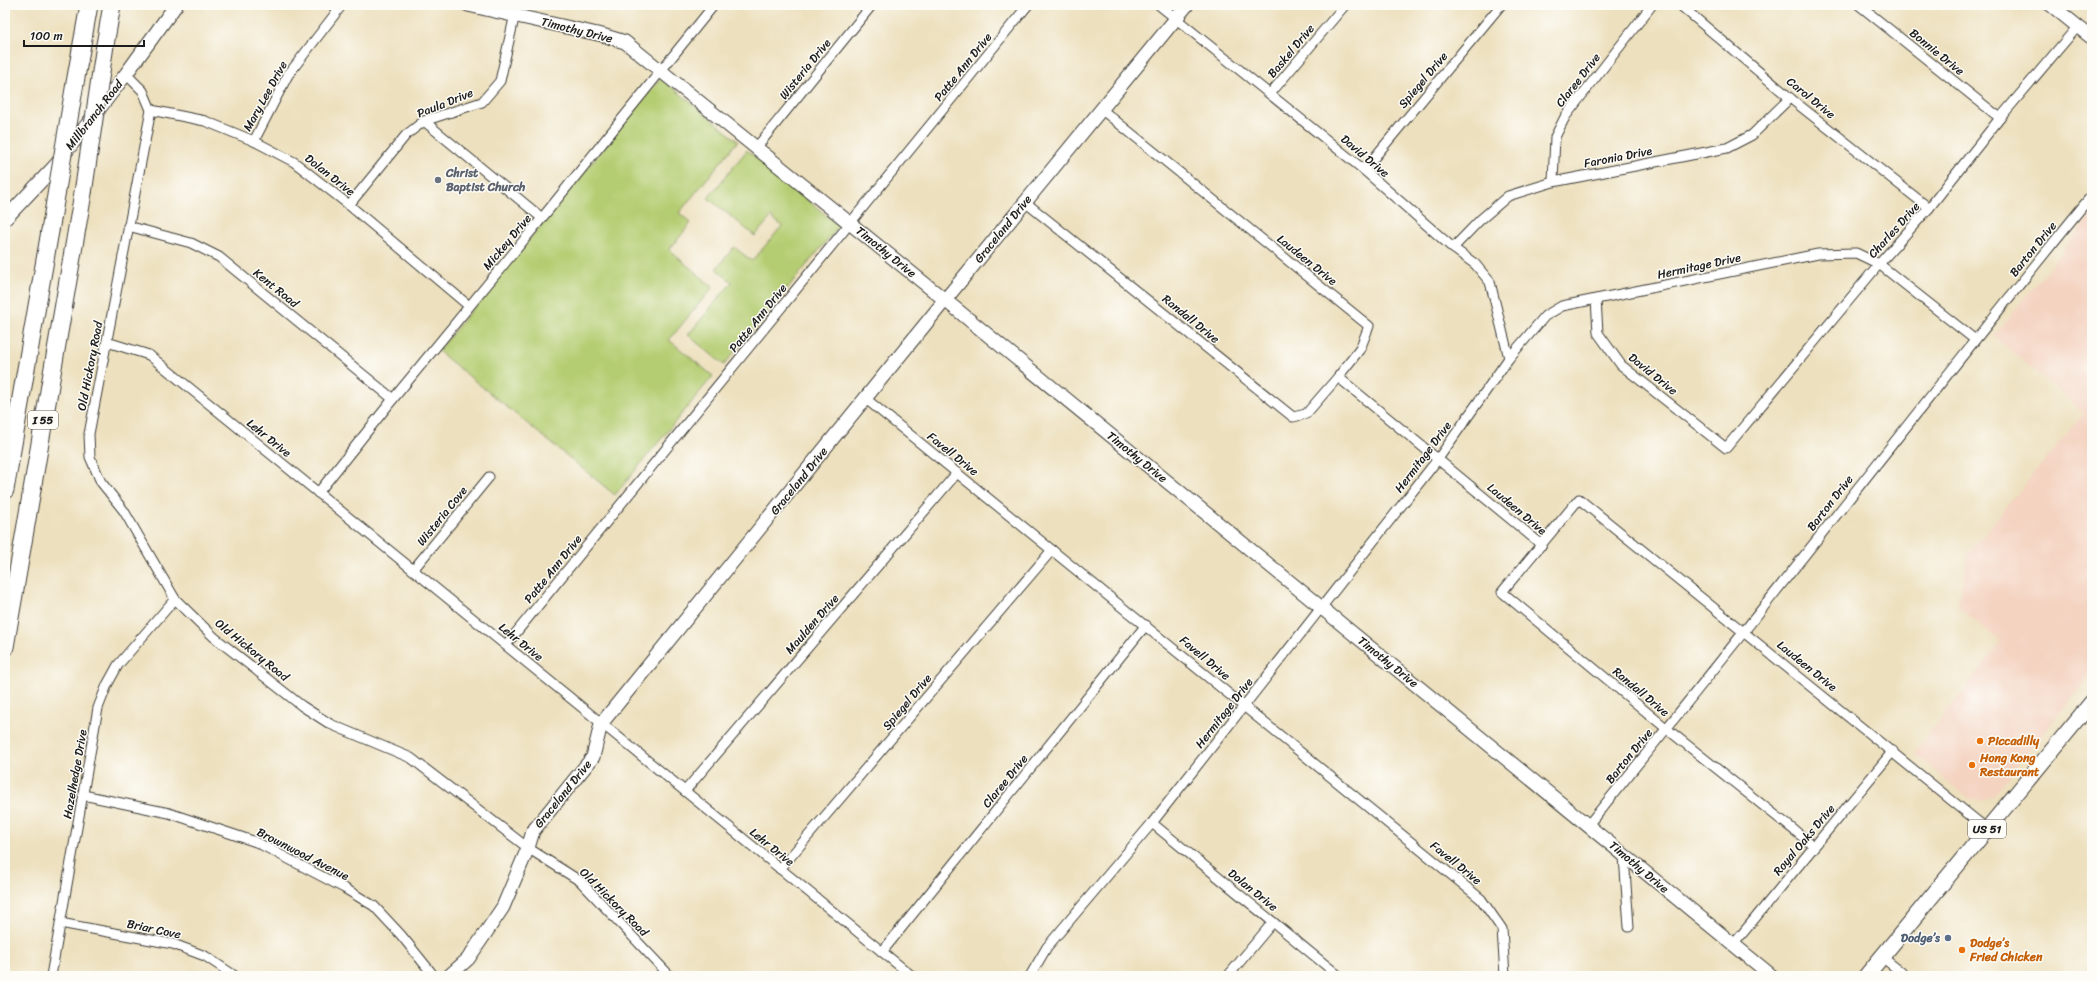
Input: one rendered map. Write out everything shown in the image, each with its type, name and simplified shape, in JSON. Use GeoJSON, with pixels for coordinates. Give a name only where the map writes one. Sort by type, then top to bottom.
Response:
{"type":"FeatureCollection","features":[{"type":"Feature","properties":{"kind":"highway","name":"I 55"},"geometry":{"type":"LineString","coordinates":[[5,490],[89,5]]}},
{"type":"Feature","properties":{"kind":"highway","name":"I 55"},"geometry":{"type":"LineString","coordinates":[[5,647],[83,193],[112,5]]}},
{"type":"Feature","properties":{"kind":"main road","name":"US 51"},"geometry":{"type":"LineString","coordinates":[[1866,976],[2092,702]]}},
{"type":"Feature","properties":{"kind":"street","name":"Millbranch Road"},"geometry":{"type":"LineString","coordinates":[[5,219],[55,166],[126,74],[176,5]]}},
{"type":"Feature","properties":{"kind":"street","name":"Mary Lee Drive"},"geometry":{"type":"LineString","coordinates":[[254,141],[288,75],[342,5]]}},
{"type":"Feature","properties":{"kind":"street","name":"Timothy Drive"},"geometry":{"type":"LineString","coordinates":[[468,5],[516,10],[625,42],[945,300],[1772,976]]}},
{"type":"Feature","properties":{"kind":"street","name":"Mickey Drive"},"geometry":{"type":"LineString","coordinates":[[318,493],[468,306],[542,218],[714,5]]}},
{"type":"Feature","properties":{"kind":"street","name":"Wisteria Drive"},"geometry":{"type":"LineString","coordinates":[[756,148],[872,5]]}},
{"type":"Feature","properties":{"kind":"street","name":"Patte Ann Drive"},"geometry":{"type":"LineString","coordinates":[[506,645],[1028,5]]}},
{"type":"Feature","properties":{"kind":"street","name":"David Drive"},"geometry":{"type":"LineString","coordinates":[[1160,5],[1364,170],[1453,248],[1475,264],[1490,282],[1509,358]]}},
{"type":"Feature","properties":{"kind":"street","name":"Graceland Drive"},"geometry":{"type":"LineString","coordinates":[[448,976],[468,958],[503,907],[528,848],[533,831],[593,756],[601,724],[945,300],[1187,5]]}},
{"type":"Feature","properties":{"kind":"street","name":"Baskel Drive"},"geometry":{"type":"LineString","coordinates":[[1270,94],[1345,5]]}},
{"type":"Feature","properties":{"kind":"street","name":"Spiegel Drive"},"geometry":{"type":"LineString","coordinates":[[1364,170],[1501,5]]}},
{"type":"Feature","properties":{"kind":"street","name":"Claree Drive"},"geometry":{"type":"LineString","coordinates":[[1553,182],[1554,137],[1565,117],[1652,5]]}},
{"type":"Feature","properties":{"kind":"street","name":"Carol Drive"},"geometry":{"type":"LineString","coordinates":[[1680,5],[1790,98],[1929,208]]}},
{"type":"Feature","properties":{"kind":"street","name":"Bonnie Drive"},"geometry":{"type":"LineString","coordinates":[[1859,5],[2000,118]]}},
{"type":"Feature","properties":{"kind":"street"},"geometry":{"type":"LineString","coordinates":[[2051,5],[2092,38]]}},
{"type":"Feature","properties":{"kind":"street","name":"Paula Drive"},"geometry":{"type":"LineString","coordinates":[[349,205],[406,135],[424,121],[482,102],[500,81],[516,10]]}},
{"type":"Feature","properties":{"kind":"street","name":"Charles Drive"},"geometry":{"type":"LineString","coordinates":[[1726,448],[1879,264],[1929,208],[2000,118],[2078,26]]}},
{"type":"Feature","properties":{"kind":"street"},"geometry":{"type":"LineString","coordinates":[[126,74],[143,91],[151,110]]}},
{"type":"Feature","properties":{"kind":"street","name":"Faronia Drive"},"geometry":{"type":"LineString","coordinates":[[1453,248],[1480,220],[1508,196],[1553,182],[1727,148],[1752,135],[1790,98]]}},
{"type":"Feature","properties":{"kind":"street","name":"Laudeen Drive"},"geometry":{"type":"LineString","coordinates":[[1101,109],[1369,326],[1360,349],[1338,377],[1542,545],[1579,499],[1745,631],[1987,829]]}},
{"type":"Feature","properties":{"kind":"street","name":"Dolan Drive"},"geometry":{"type":"LineString","coordinates":[[151,110],[204,121],[254,141],[294,162],[349,205],[468,306]]}},
{"type":"Feature","properties":{"kind":"street","name":"Old Hickory Road"},"geometry":{"type":"LineString","coordinates":[[151,110],[90,434],[90,457],[101,482],[124,512],[175,599],[214,637],[302,706],[330,724],[411,758],[528,848],[580,881],[670,976]]}},
{"type":"Feature","properties":{"kind":"street"},"geometry":{"type":"LineString","coordinates":[[424,121],[542,218]]}},
{"type":"Feature","properties":{"kind":"street","name":"Barton Drive"},"geometry":{"type":"LineString","coordinates":[[1588,825],[1745,631],[1974,339],[2092,195]]}},
{"type":"Feature","properties":{"kind":"street","name":"Randall Drive"},"geometry":{"type":"LineString","coordinates":[[1025,202],[1293,417],[1306,414],[1338,377]]}},
{"type":"Feature","properties":{"kind":"street","name":"Kent Road"},"geometry":{"type":"LineString","coordinates":[[128,226],[191,243],[219,257],[393,399]]}},
{"type":"Feature","properties":{"kind":"street","name":"Hermitage Drive"},"geometry":{"type":"LineString","coordinates":[[1030,976],[1047,947],[1152,822],[1244,707],[1438,459],[1509,358],[1545,316],[1562,306],[1818,254],[1856,253],[1879,264],[1974,339]]}},
{"type":"Feature","properties":{"kind":"street","name":"David Drive"},"geometry":{"type":"LineString","coordinates":[[1596,300],[1598,333],[1621,365],[1726,448]]}},
{"type":"Feature","properties":{"kind":"street","name":"Lehr Drive"},"geometry":{"type":"LineString","coordinates":[[107,342],[149,355],[912,976]]}},
{"type":"Feature","properties":{"kind":"street","name":"Favell Drive"},"geometry":{"type":"LineString","coordinates":[[866,399],[1146,625],[1244,707],[1481,899],[1502,929],[1505,976]]}},
{"type":"Feature","properties":{"kind":"street","name":"Maulden Drive"},"geometry":{"type":"LineString","coordinates":[[685,791],[957,473]]}},
{"type":"Feature","properties":{"kind":"street","name":"Wisteria Cove"},"geometry":{"type":"LineString","coordinates":[[413,570],[489,477]]}},
{"type":"Feature","properties":{"kind":"street","name":"Randall Drive"},"geometry":{"type":"LineString","coordinates":[[1542,545],[1502,592],[1667,729],[1814,846]]}},
{"type":"Feature","properties":{"kind":"street","name":"Spiegel Drive"},"geometry":{"type":"LineString","coordinates":[[780,869],[1052,550]]}},
{"type":"Feature","properties":{"kind":"street","name":"Hazelhedge Drive"},"geometry":{"type":"LineString","coordinates":[[51,976],[98,708],[107,685],[118,665],[175,599]]}},
{"type":"Feature","properties":{"kind":"street","name":"Claree Drive"},"geometry":{"type":"LineString","coordinates":[[882,952],[1146,625]]}},
{"type":"Feature","properties":{"kind":"street","name":"Royal Oaks Drive"},"geometry":{"type":"LineString","coordinates":[[1733,944],[1893,751]]}},
{"type":"Feature","properties":{"kind":"street","name":"Brownwood Avenue"},"geometry":{"type":"LineString","coordinates":[[83,795],[169,813],[256,842],[344,888],[374,906],[401,935],[434,976]]}},
{"type":"Feature","properties":{"kind":"street","name":"Dolan Drive"},"geometry":{"type":"LineString","coordinates":[[1152,822],[1339,976]]}},
{"type":"Feature","properties":{"kind":"street"},"geometry":{"type":"LineString","coordinates":[[1624,856],[1629,927]]}},
{"type":"Feature","properties":{"kind":"street"},"geometry":{"type":"LineString","coordinates":[[1228,976],[1273,922]]}},
{"type":"Feature","properties":{"kind":"street","name":"Briar Cove"},"geometry":{"type":"LineString","coordinates":[[60,923],[173,944],[205,956],[235,976]]}},
{"type":"Feature","properties":{"kind":"street"},"geometry":{"type":"LineString","coordinates":[[1882,957],[1906,976]]}},
{"type":"Feature","properties":{"kind":"shaded area"},"geometry":{"type":"Polygon","coordinates":[[[2092,214],[2092,672],[1994,795],[1982,801],[1968,798],[1914,753],[2001,642],[1957,606],[1969,552],[2084,413],[1994,336],[2092,214]]]}},
{"type":"Feature","properties":{"kind":"green space"},"geometry":{"type":"Polygon","coordinates":[[[661,78],[738,141],[679,213],[691,223],[669,250],[713,287],[669,340],[713,376],[615,495],[438,351],[661,78]]]}},
{"type":"Feature","properties":{"kind":"green space"},"geometry":{"type":"Polygon","coordinates":[[[747,150],[839,226],[724,365],[688,335],[732,282],[716,269],[734,247],[752,261],[782,226],[771,217],[755,236],[708,198],[747,150]]]}},
{"type":"Feature","properties":{"kind":"place","name":"Christ Baptist Church"},"geometry":{"type":"Point","coordinates":[438,180]}},
{"type":"Feature","properties":{"kind":"place","name":"Piccadilly"},"geometry":{"type":"Point","coordinates":[1980,741]}},
{"type":"Feature","properties":{"kind":"place","name":"Hong Kong Restaurant"},"geometry":{"type":"Point","coordinates":[1972,765]}},
{"type":"Feature","properties":{"kind":"place","name":"Dodge’s"},"geometry":{"type":"Point","coordinates":[1948,938]}},
{"type":"Feature","properties":{"kind":"place","name":"Dodge’s Fried Chicken"},"geometry":{"type":"Point","coordinates":[1962,950]}}]}
